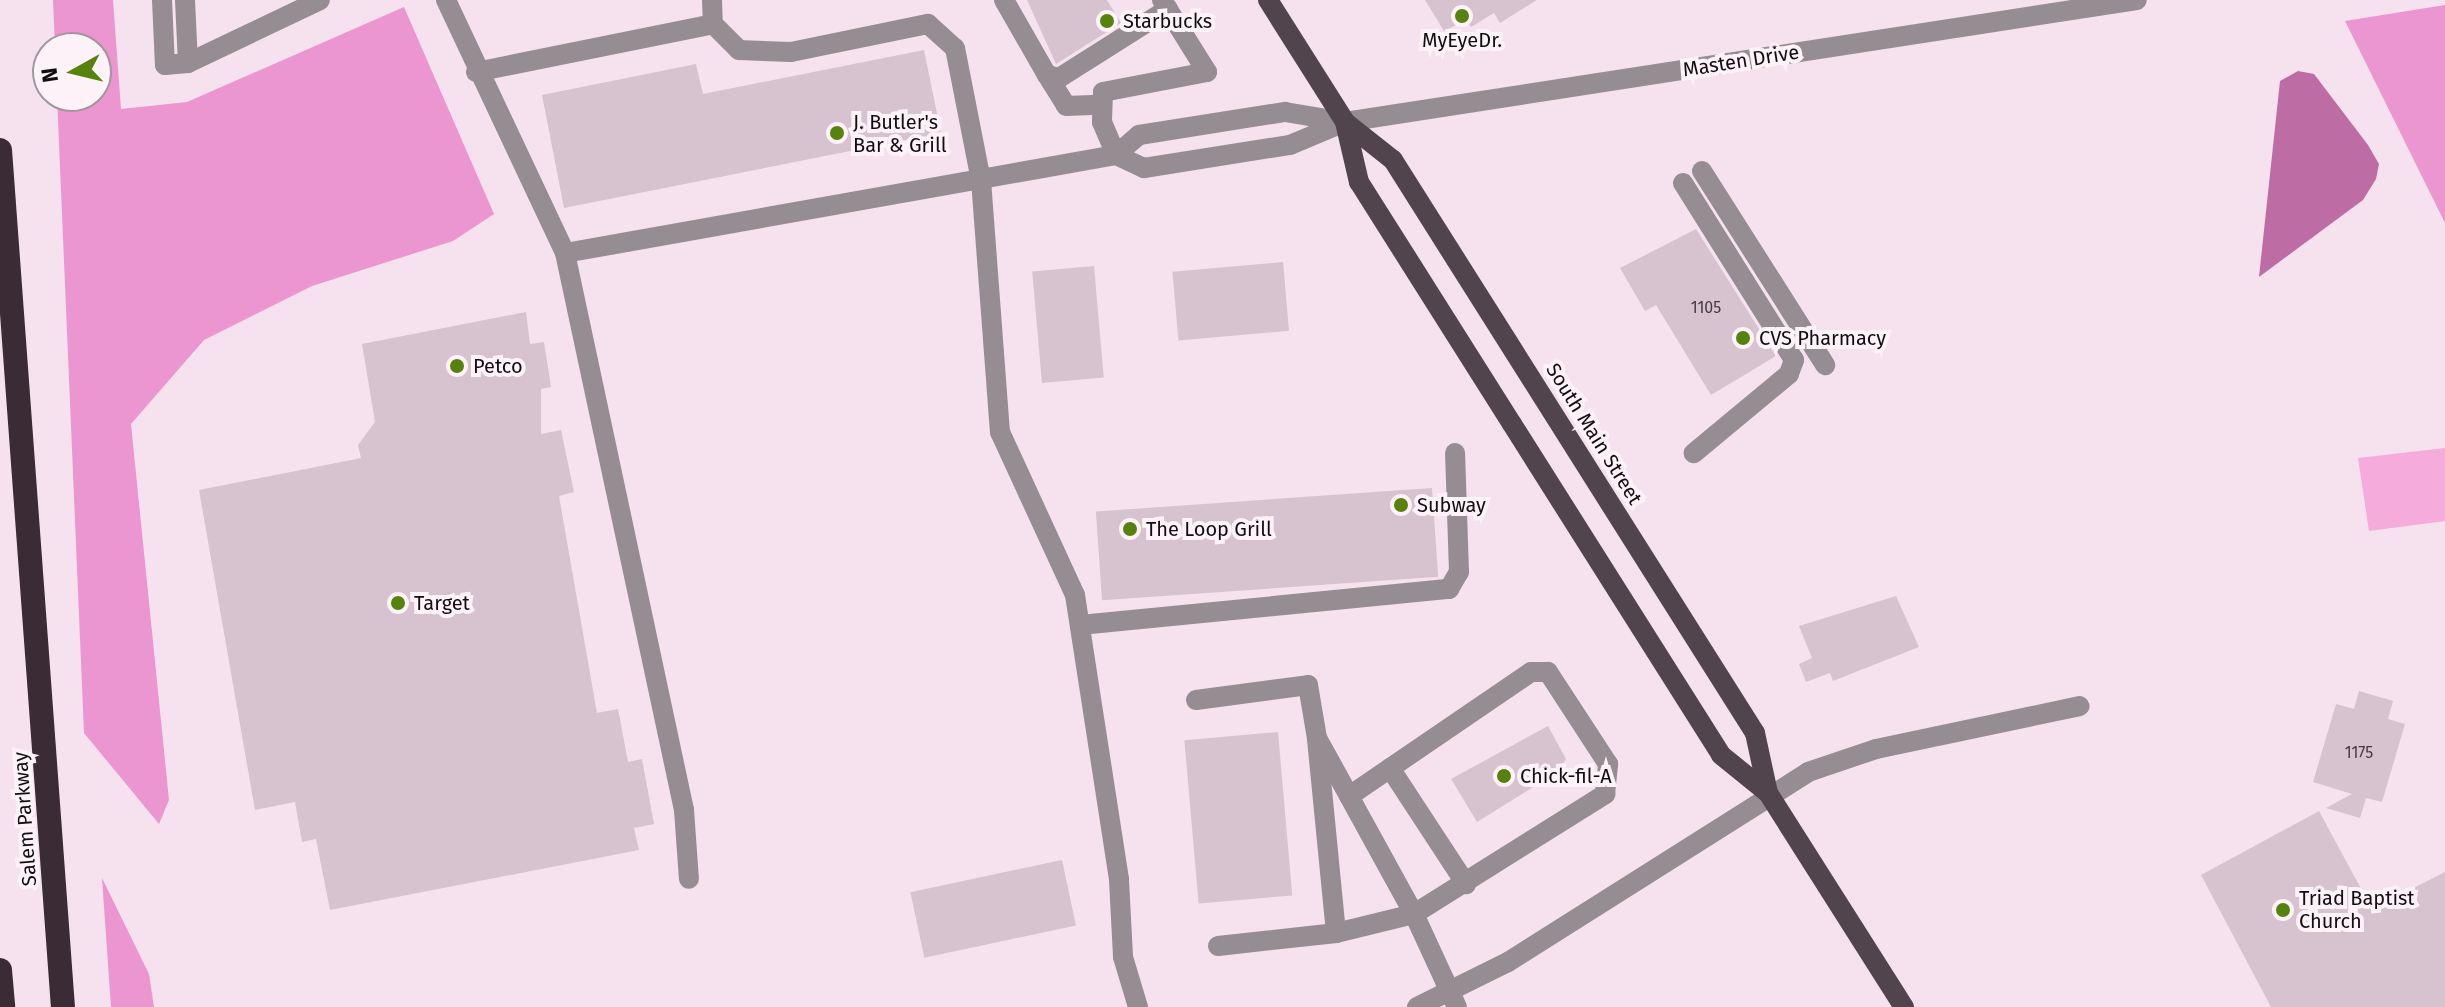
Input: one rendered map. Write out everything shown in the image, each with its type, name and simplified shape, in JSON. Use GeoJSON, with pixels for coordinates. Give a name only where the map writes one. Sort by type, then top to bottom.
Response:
{"type":"FeatureCollection","features":[{"type":"Feature","properties":{"kind":"highway","name":"Salem Parkway"},"geometry":{"type":"LineString","coordinates":[[0,150],[63,1007]]}},
{"type":"Feature","properties":{"kind":"highway"},"geometry":{"type":"LineString","coordinates":[[0,970],[3,1007]]}},
{"type":"Feature","properties":{"kind":"main road","name":"South Main Street"},"geometry":{"type":"LineString","coordinates":[[1268,0],[1345,122],[1359,182],[1721,755],[1768,793],[1904,1007]]}},
{"type":"Feature","properties":{"kind":"main road","name":"South Main Street"},"geometry":{"type":"LineString","coordinates":[[1345,122],[1393,160],[1755,733],[1768,793]]}},
{"type":"Feature","properties":{"kind":"street"},"geometry":{"type":"LineString","coordinates":[[162,0],[165,65],[188,63],[320,0]]}},
{"type":"Feature","properties":{"kind":"street"},"geometry":{"type":"LineString","coordinates":[[185,0],[188,63]]}},
{"type":"Feature","properties":{"kind":"street"},"geometry":{"type":"LineString","coordinates":[[446,0],[476,72],[565,253],[684,810],[689,879]]}},
{"type":"Feature","properties":{"kind":"street"},"geometry":{"type":"LineString","coordinates":[[712,0],[713,24],[739,50],[791,52],[928,24],[955,48],[981,180],[1000,432],[1075,595],[1119,880],[1123,957],[1138,1007]]}},
{"type":"Feature","properties":{"kind":"street"},"geometry":{"type":"LineString","coordinates":[[1004,0],[1047,75],[1066,106],[1099,105],[1115,86],[1207,72],[1165,5],[1059,78],[1047,75]]}},
{"type":"Feature","properties":{"kind":"street","name":"Masten Drive"},"geometry":{"type":"LineString","coordinates":[[1345,122],[2137,0]]}},
{"type":"Feature","properties":{"kind":"street"},"geometry":{"type":"LineString","coordinates":[[476,72],[713,24]]}},
{"type":"Feature","properties":{"kind":"street"},"geometry":{"type":"LineString","coordinates":[[1099,105],[1116,155],[1144,168],[1290,145],[1345,122]]}},
{"type":"Feature","properties":{"kind":"street"},"geometry":{"type":"LineString","coordinates":[[565,253],[1116,155],[1139,135],[1285,112],[1345,122]]}},
{"type":"Feature","properties":{"kind":"street"},"geometry":{"type":"LineString","coordinates":[[1702,171],[1825,365]]}},
{"type":"Feature","properties":{"kind":"street"},"geometry":{"type":"LineString","coordinates":[[1683,183],[1794,360],[1789,374],[1694,453]]}},
{"type":"Feature","properties":{"kind":"street"},"geometry":{"type":"LineString","coordinates":[[1080,625],[1449,589],[1459,572],[1455,453]]}},
{"type":"Feature","properties":{"kind":"street"},"geometry":{"type":"LineString","coordinates":[[1218,946],[1336,933],[1414,914],[1605,794],[1608,764],[1548,672],[1531,672],[1349,796]]}},
{"type":"Feature","properties":{"kind":"street"},"geometry":{"type":"LineString","coordinates":[[1196,700],[1308,685],[1317,738],[1336,933]]}},
{"type":"Feature","properties":{"kind":"street"},"geometry":{"type":"LineString","coordinates":[[1417,1007],[1453,1000],[1768,793],[1876,749],[2080,706]]}},
{"type":"Feature","properties":{"kind":"street"},"geometry":{"type":"LineString","coordinates":[[1317,738],[1414,914],[1453,1000]]}},
{"type":"Feature","properties":{"kind":"street"},"geometry":{"type":"LineString","coordinates":[[1390,768],[1466,884]]}},
{"type":"Feature","properties":{"kind":"shaded area"},"geometry":{"type":"Polygon","coordinates":[[[53,0],[113,0],[121,109],[187,102],[404,7],[494,214],[453,241],[312,286],[204,340],[131,424],[169,800],[159,824],[84,733],[58,112],[112,112],[112,32],[54,32],[53,0]]]}},
{"type":"Feature","properties":{"kind":"shaded area"},"geometry":{"type":"Polygon","coordinates":[[[2445,5],[2445,223],[2345,21],[2445,5]]]}},
{"type":"Feature","properties":{"kind":"shaded area"},"geometry":{"type":"Polygon","coordinates":[[[2298,71],[2314,74],[2379,164],[2376,179],[2363,200],[2259,277],[2280,81],[2298,71]]]}},
{"type":"Feature","properties":{"kind":"shaded area"},"geometry":{"type":"Polygon","coordinates":[[[2445,448],[2445,521],[2369,531],[2358,458],[2445,448]]]}},
{"type":"Feature","properties":{"kind":"shaded area"},"geometry":{"type":"Polygon","coordinates":[[[102,878],[149,974],[154,1007],[111,1007],[102,878]]]}},
{"type":"Feature","properties":{"kind":"building"},"geometry":{"type":"Polygon","coordinates":[[[1027,0],[1107,0],[1121,23],[1056,64],[1027,0]]]}},
{"type":"Feature","properties":{"kind":"building","name":"MyEyeDr."},"geometry":{"type":"Polygon","coordinates":[[[1425,0],[1537,0],[1500,23],[1494,13],[1471,27],[1466,20],[1444,31],[1425,0]]]}},
{"type":"Feature","properties":{"kind":"building"},"geometry":{"type":"Polygon","coordinates":[[[924,50],[941,133],[564,208],[542,95],[696,64],[703,94],[924,50]]]}},
{"type":"Feature","properties":{"kind":"building","name":"CVS Pharmacy"},"geometry":{"type":"Polygon","coordinates":[[[1696,229],[1776,356],[1711,395],[1656,305],[1645,311],[1620,268],[1696,229]]]}},
{"type":"Feature","properties":{"kind":"building"},"geometry":{"type":"Polygon","coordinates":[[[1283,262],[1289,331],[1178,340],[1172,272],[1283,262]]]}},
{"type":"Feature","properties":{"kind":"building"},"geometry":{"type":"Polygon","coordinates":[[[1094,266],[1104,378],[1042,383],[1032,271],[1094,266]]]}},
{"type":"Feature","properties":{"kind":"building","name":"Target"},"geometry":{"type":"Polygon","coordinates":[[[526,312],[530,344],[544,342],[551,387],[541,389],[541,434],[561,430],[574,492],[559,496],[597,713],[618,709],[628,762],[642,759],[654,824],[634,828],[639,850],[330,910],[316,839],[302,842],[295,802],[255,810],[199,490],[361,458],[358,445],[375,422],[362,344],[526,312]]]}},
{"type":"Feature","properties":{"kind":"building"},"geometry":{"type":"Polygon","coordinates":[[[1432,488],[1438,577],[1102,600],[1096,512],[1432,488]]]}},
{"type":"Feature","properties":{"kind":"building"},"geometry":{"type":"Polygon","coordinates":[[[1896,596],[1919,647],[1833,681],[1830,673],[1806,682],[1799,664],[1812,658],[1799,626],[1896,596]]]}},
{"type":"Feature","properties":{"kind":"building"},"geometry":{"type":"Polygon","coordinates":[[[2359,691],[2393,701],[2388,719],[2405,724],[2382,802],[2366,798],[2360,818],[2326,808],[2352,794],[2313,782],[2336,704],[2354,709],[2359,691]]]}},
{"type":"Feature","properties":{"kind":"building","name":"Chick-fil-A"},"geometry":{"type":"Polygon","coordinates":[[[1548,726],[1566,759],[1556,773],[1477,822],[1451,779],[1548,726]]]}},
{"type":"Feature","properties":{"kind":"building"},"geometry":{"type":"Polygon","coordinates":[[[1278,732],[1292,895],[1199,904],[1184,740],[1278,732]]]}},
{"type":"Feature","properties":{"kind":"building","name":"Triad Baptist Church"},"geometry":{"type":"Polygon","coordinates":[[[2319,811],[2372,909],[2445,872],[2445,1007],[2271,1007],[2201,875],[2319,811]]]}},
{"type":"Feature","properties":{"kind":"building"},"geometry":{"type":"Polygon","coordinates":[[[1062,860],[1076,926],[924,958],[910,892],[1062,860]]]}},
{"type":"Feature","properties":{"kind":"place","name":"MyEyeDr."},"geometry":{"type":"Point","coordinates":[1462,16]}},
{"type":"Feature","properties":{"kind":"place","name":"Starbucks"},"geometry":{"type":"Point","coordinates":[1107,21]}},
{"type":"Feature","properties":{"kind":"place","name":"J. Butler's Bar & Grill"},"geometry":{"type":"Point","coordinates":[837,133]}},
{"type":"Feature","properties":{"kind":"place","name":"CVS Pharmacy"},"geometry":{"type":"Point","coordinates":[1743,338]}},
{"type":"Feature","properties":{"kind":"place","name":"Petco"},"geometry":{"type":"Point","coordinates":[457,366]}},
{"type":"Feature","properties":{"kind":"place","name":"Subway"},"geometry":{"type":"Point","coordinates":[1401,505]}},
{"type":"Feature","properties":{"kind":"place","name":"The Loop Grill"},"geometry":{"type":"Point","coordinates":[1130,529]}},
{"type":"Feature","properties":{"kind":"place","name":"Target"},"geometry":{"type":"Point","coordinates":[398,603]}},
{"type":"Feature","properties":{"kind":"place","name":"Chick-fil-A"},"geometry":{"type":"Point","coordinates":[1504,776]}},
{"type":"Feature","properties":{"kind":"place","name":"Triad Baptist Church"},"geometry":{"type":"Point","coordinates":[2283,910]}}]}
